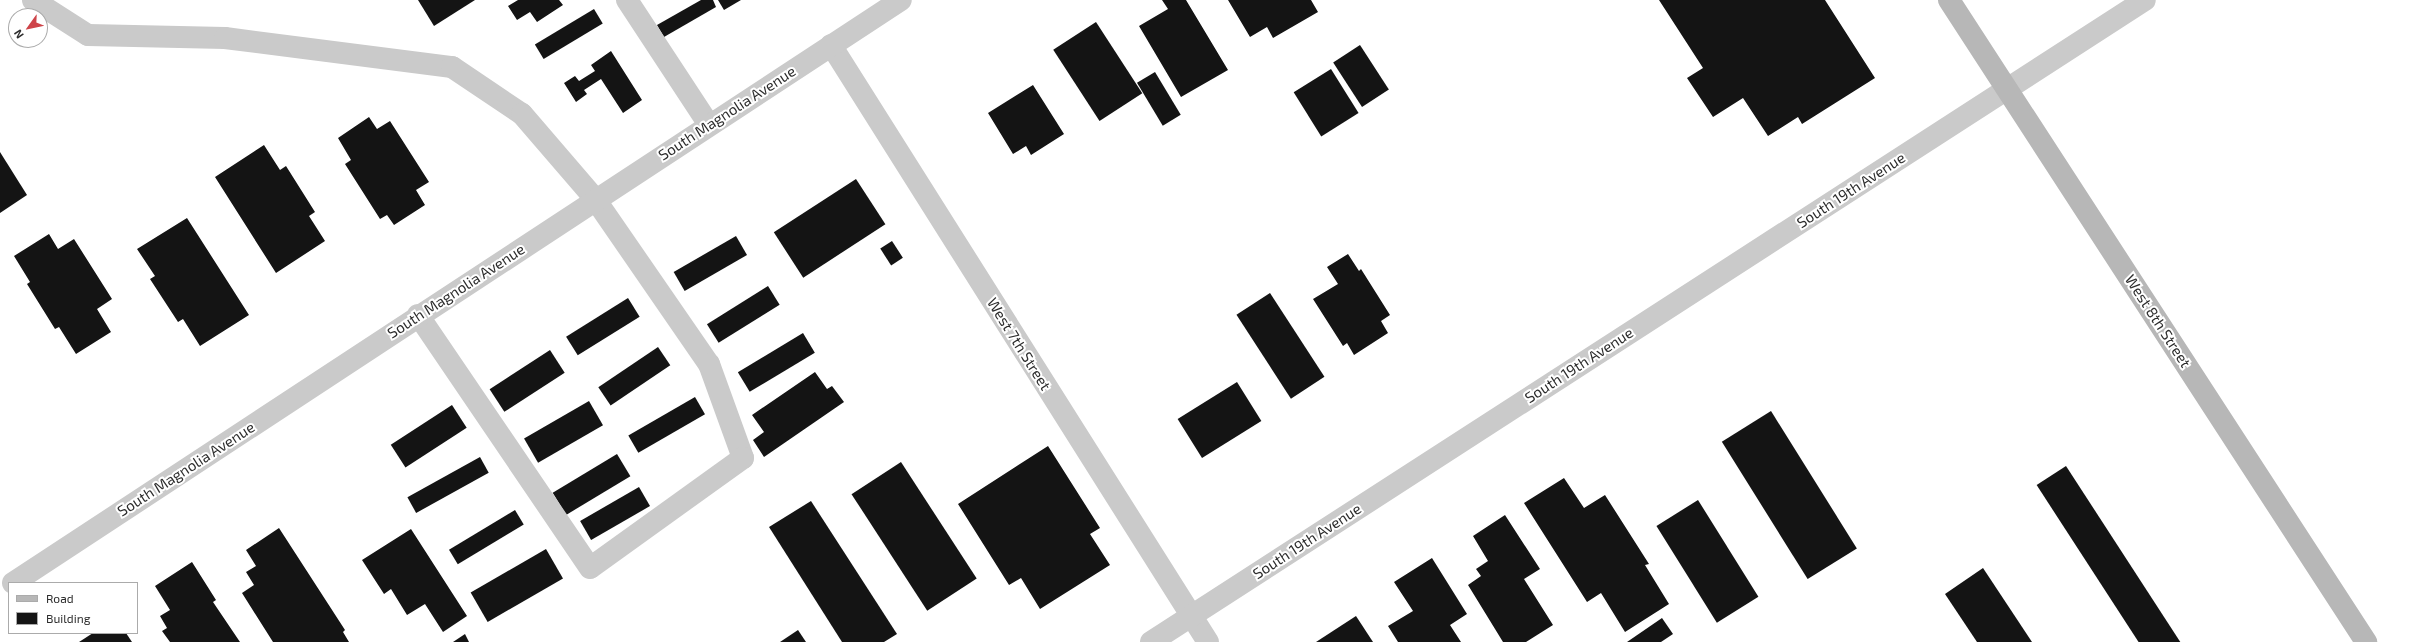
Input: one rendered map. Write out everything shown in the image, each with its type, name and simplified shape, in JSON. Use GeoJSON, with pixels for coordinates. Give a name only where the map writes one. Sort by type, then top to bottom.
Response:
{"type":"FeatureCollection","features":[{"type":"Feature","properties":{"kind":"main road","name":"West 8th Street"},"geometry":{"type":"LineString","coordinates":[[1949,0],[2366,642]]}},
{"type":"Feature","properties":{"kind":"street"},"geometry":{"type":"LineString","coordinates":[[33,0],[88,35],[225,38],[452,66],[522,114],[596,199],[709,364],[743,458],[590,568],[418,315]]}},
{"type":"Feature","properties":{"kind":"street"},"geometry":{"type":"LineString","coordinates":[[627,0],[708,125]]}},
{"type":"Feature","properties":{"kind":"street","name":"South Magnolia Avenue"},"geometry":{"type":"LineString","coordinates":[[14,582],[418,315],[901,0]]}},
{"type":"Feature","properties":{"kind":"street","name":"South 19th Avenue"},"geometry":{"type":"LineString","coordinates":[[1151,642],[2144,0]]}},
{"type":"Feature","properties":{"kind":"street","name":"West 7th Street"},"geometry":{"type":"LineString","coordinates":[[831,45],[1208,642]]}},
{"type":"Feature","properties":{"kind":"building"},"geometry":{"type":"Polygon","coordinates":[[[418,0],[475,0],[434,26],[418,0]]]}},
{"type":"Feature","properties":{"kind":"building"},"geometry":{"type":"Polygon","coordinates":[[[518,0],[559,0],[563,5],[537,22],[530,12],[517,20],[508,6],[518,0]]]}},
{"type":"Feature","properties":{"kind":"building"},"geometry":{"type":"Polygon","coordinates":[[[701,0],[713,0],[716,7],[664,37],[657,25],[701,0]]]}},
{"type":"Feature","properties":{"kind":"building"},"geometry":{"type":"Polygon","coordinates":[[[718,0],[741,0],[724,10],[718,0]]]}},
{"type":"Feature","properties":{"kind":"building"},"geometry":{"type":"Polygon","coordinates":[[[1162,0],[1186,0],[1228,70],[1181,97],[1139,26],[1168,9],[1162,0]]]}},
{"type":"Feature","properties":{"kind":"building"},"geometry":{"type":"Polygon","coordinates":[[[1228,0],[1311,0],[1318,12],[1273,38],[1267,27],[1250,37],[1228,0]]]}},
{"type":"Feature","properties":{"kind":"building"},"geometry":{"type":"Polygon","coordinates":[[[1659,0],[1825,0],[1875,78],[1802,124],[1798,117],[1768,136],[1743,98],[1713,117],[1687,78],[1703,68],[1659,0]]]}},
{"type":"Feature","properties":{"kind":"building"},"geometry":{"type":"Polygon","coordinates":[[[594,9],[603,24],[544,59],[535,45],[594,9]]]}},
{"type":"Feature","properties":{"kind":"building"},"geometry":{"type":"Polygon","coordinates":[[[1096,22],[1142,93],[1100,121],[1053,50],[1096,22]]]}},
{"type":"Feature","properties":{"kind":"building"},"geometry":{"type":"Polygon","coordinates":[[[1360,45],[1389,89],[1362,107],[1333,62],[1360,45]]]}},
{"type":"Feature","properties":{"kind":"building"},"geometry":{"type":"Polygon","coordinates":[[[611,51],[642,100],[623,113],[601,79],[584,90],[587,94],[576,102],[564,83],[575,76],[579,81],[595,71],[591,65],[611,51]]]}},
{"type":"Feature","properties":{"kind":"building"},"geometry":{"type":"Polygon","coordinates":[[[1331,69],[1359,113],[1321,136],[1294,92],[1331,69]]]}},
{"type":"Feature","properties":{"kind":"building"},"geometry":{"type":"Polygon","coordinates":[[[1155,72],[1181,115],[1163,126],[1137,83],[1155,72]]]}},
{"type":"Feature","properties":{"kind":"building"},"geometry":{"type":"Polygon","coordinates":[[[1033,85],[1064,134],[1031,155],[1026,146],[1013,154],[988,113],[1033,85]]]}},
{"type":"Feature","properties":{"kind":"building"},"geometry":{"type":"Polygon","coordinates":[[[369,117],[377,129],[390,121],[429,182],[416,190],[425,205],[394,225],[387,215],[380,219],[345,164],[351,160],[338,138],[369,117]]]}},
{"type":"Feature","properties":{"kind":"building"},"geometry":{"type":"Polygon","coordinates":[[[264,145],[280,170],[286,166],[315,212],[309,216],[325,241],[276,273],[215,177],[264,145]]]}},
{"type":"Feature","properties":{"kind":"building"},"geometry":{"type":"Polygon","coordinates":[[[0,152],[27,195],[0,213],[0,152]]]}},
{"type":"Feature","properties":{"kind":"building"},"geometry":{"type":"Polygon","coordinates":[[[856,179],[885,224],[803,278],[774,232],[856,179]]]}},
{"type":"Feature","properties":{"kind":"building"},"geometry":{"type":"Polygon","coordinates":[[[187,218],[249,315],[200,346],[183,319],[178,322],[150,279],[155,276],[137,249],[187,218]]]}},
{"type":"Feature","properties":{"kind":"building"},"geometry":{"type":"Polygon","coordinates":[[[49,234],[58,249],[74,239],[112,299],[97,309],[111,332],[76,354],[59,327],[55,329],[27,284],[30,282],[14,256],[49,234]]]}},
{"type":"Feature","properties":{"kind":"building"},"geometry":{"type":"Polygon","coordinates":[[[736,236],[747,255],[685,291],[674,272],[736,236]]]}},
{"type":"Feature","properties":{"kind":"building"},"geometry":{"type":"Polygon","coordinates":[[[892,241],[903,258],[891,265],[880,249],[892,241]]]}},
{"type":"Feature","properties":{"kind":"building"},"geometry":{"type":"Polygon","coordinates":[[[1348,254],[1359,271],[1361,269],[1390,315],[1381,321],[1388,333],[1354,355],[1347,343],[1343,346],[1313,299],[1338,284],[1327,267],[1348,254]]]}},
{"type":"Feature","properties":{"kind":"building"},"geometry":{"type":"Polygon","coordinates":[[[768,286],[780,305],[719,343],[707,324],[768,286]]]}},
{"type":"Feature","properties":{"kind":"building"},"geometry":{"type":"Polygon","coordinates":[[[1270,293],[1324,377],[1291,399],[1236,315],[1270,293]]]}},
{"type":"Feature","properties":{"kind":"building"},"geometry":{"type":"Polygon","coordinates":[[[628,298],[640,317],[578,355],[566,337],[628,298]]]}},
{"type":"Feature","properties":{"kind":"building"},"geometry":{"type":"Polygon","coordinates":[[[803,333],[815,353],[750,392],[738,372],[803,333]]]}},
{"type":"Feature","properties":{"kind":"building"},"geometry":{"type":"Polygon","coordinates":[[[658,347],[670,365],[611,406],[598,387],[658,347]]]}},
{"type":"Feature","properties":{"kind":"building"},"geometry":{"type":"Polygon","coordinates":[[[550,350],[565,373],[504,412],[490,389],[550,350]]]}},
{"type":"Feature","properties":{"kind":"building"},"geometry":{"type":"Polygon","coordinates":[[[815,372],[827,389],[832,386],[844,402],[764,457],[753,440],[764,432],[752,415],[815,372]]]}},
{"type":"Feature","properties":{"kind":"building"},"geometry":{"type":"Polygon","coordinates":[[[1237,382],[1261,421],[1202,458],[1178,419],[1237,382]]]}},
{"type":"Feature","properties":{"kind":"building"},"geometry":{"type":"Polygon","coordinates":[[[695,397],[705,414],[638,453],[628,435],[695,397]]]}},
{"type":"Feature","properties":{"kind":"building"},"geometry":{"type":"Polygon","coordinates":[[[589,401],[603,425],[538,463],[524,439],[589,401]]]}},
{"type":"Feature","properties":{"kind":"building"},"geometry":{"type":"Polygon","coordinates":[[[452,405],[467,428],[405,467],[391,445],[452,405]]]}},
{"type":"Feature","properties":{"kind":"building"},"geometry":{"type":"Polygon","coordinates":[[[1771,411],[1857,548],[1808,579],[1722,442],[1771,411]]]}},
{"type":"Feature","properties":{"kind":"building"},"geometry":{"type":"Polygon","coordinates":[[[1048,446],[1100,528],[1090,534],[1110,565],[1040,609],[1021,578],[1009,585],[958,504],[1048,446]]]}},
{"type":"Feature","properties":{"kind":"building"},"geometry":{"type":"Polygon","coordinates":[[[617,454],[630,476],[566,515],[553,493],[617,454]]]}},
{"type":"Feature","properties":{"kind":"building"},"geometry":{"type":"Polygon","coordinates":[[[480,457],[489,473],[416,513],[407,497],[480,457]]]}},
{"type":"Feature","properties":{"kind":"building"},"geometry":{"type":"Polygon","coordinates":[[[901,462],[977,579],[927,611],[852,494],[901,462]]]}},
{"type":"Feature","properties":{"kind":"building"},"geometry":{"type":"Polygon","coordinates":[[[2066,466],[2180,642],[2139,642],[2037,485],[2066,466]]]}},
{"type":"Feature","properties":{"kind":"building"},"geometry":{"type":"Polygon","coordinates":[[[1564,478],[1584,508],[1605,495],[1649,564],[1645,565],[1669,604],[1625,632],[1601,593],[1587,602],[1524,503],[1564,478]]]}},
{"type":"Feature","properties":{"kind":"building"},"geometry":{"type":"Polygon","coordinates":[[[639,487],[650,506],[591,540],[580,521],[639,487]]]}},
{"type":"Feature","properties":{"kind":"building"},"geometry":{"type":"Polygon","coordinates":[[[1698,500],[1758,597],[1717,623],[1656,526],[1698,500]]]}},
{"type":"Feature","properties":{"kind":"building"},"geometry":{"type":"Polygon","coordinates":[[[811,501],[897,634],[884,642],[842,642],[769,527],[811,501]]]}},
{"type":"Feature","properties":{"kind":"building"},"geometry":{"type":"Polygon","coordinates":[[[515,510],[524,525],[458,564],[449,550],[515,510]]]}},
{"type":"Feature","properties":{"kind":"building"},"geometry":{"type":"Polygon","coordinates":[[[1505,515],[1540,569],[1524,579],[1553,625],[1526,642],[1503,642],[1468,585],[1481,576],[1476,569],[1488,561],[1473,536],[1505,515]]]}},
{"type":"Feature","properties":{"kind":"building"},"geometry":{"type":"Polygon","coordinates":[[[279,528],[345,630],[343,632],[349,642],[273,642],[242,593],[254,585],[246,572],[256,566],[246,550],[279,528]]]}},
{"type":"Feature","properties":{"kind":"building"},"geometry":{"type":"Polygon","coordinates":[[[411,529],[467,616],[443,632],[425,604],[407,615],[391,589],[384,594],[362,560],[411,529]]]}},
{"type":"Feature","properties":{"kind":"building"},"geometry":{"type":"Polygon","coordinates":[[[546,549],[563,578],[488,622],[471,592],[546,549]]]}},
{"type":"Feature","properties":{"kind":"building"},"geometry":{"type":"Polygon","coordinates":[[[1432,558],[1467,614],[1450,625],[1461,642],[1398,642],[1388,626],[1413,611],[1394,582],[1432,558]]]}},
{"type":"Feature","properties":{"kind":"building"},"geometry":{"type":"Polygon","coordinates":[[[192,562],[216,600],[213,602],[240,642],[170,642],[162,631],[167,628],[160,616],[170,610],[155,586],[192,562]]]}},
{"type":"Feature","properties":{"kind":"building"},"geometry":{"type":"Polygon","coordinates":[[[1983,568],[2032,642],[1977,642],[1945,594],[1983,568]]]}},
{"type":"Feature","properties":{"kind":"building"},"geometry":{"type":"Polygon","coordinates":[[[1356,616],[1373,642],[1316,642],[1356,616]]]}},
{"type":"Feature","properties":{"kind":"building"},"geometry":{"type":"Polygon","coordinates":[[[1662,618],[1673,634],[1661,642],[1627,642],[1662,618]]]}},
{"type":"Feature","properties":{"kind":"building"},"geometry":{"type":"Polygon","coordinates":[[[798,630],[806,642],[780,642],[798,630]]]}},
{"type":"Feature","properties":{"kind":"building"},"geometry":{"type":"Polygon","coordinates":[[[91,634],[127,634],[132,642],[79,642],[91,634]]]}},
{"type":"Feature","properties":{"kind":"building"},"geometry":{"type":"Polygon","coordinates":[[[465,634],[469,642],[453,642],[465,634]]]}}]}
